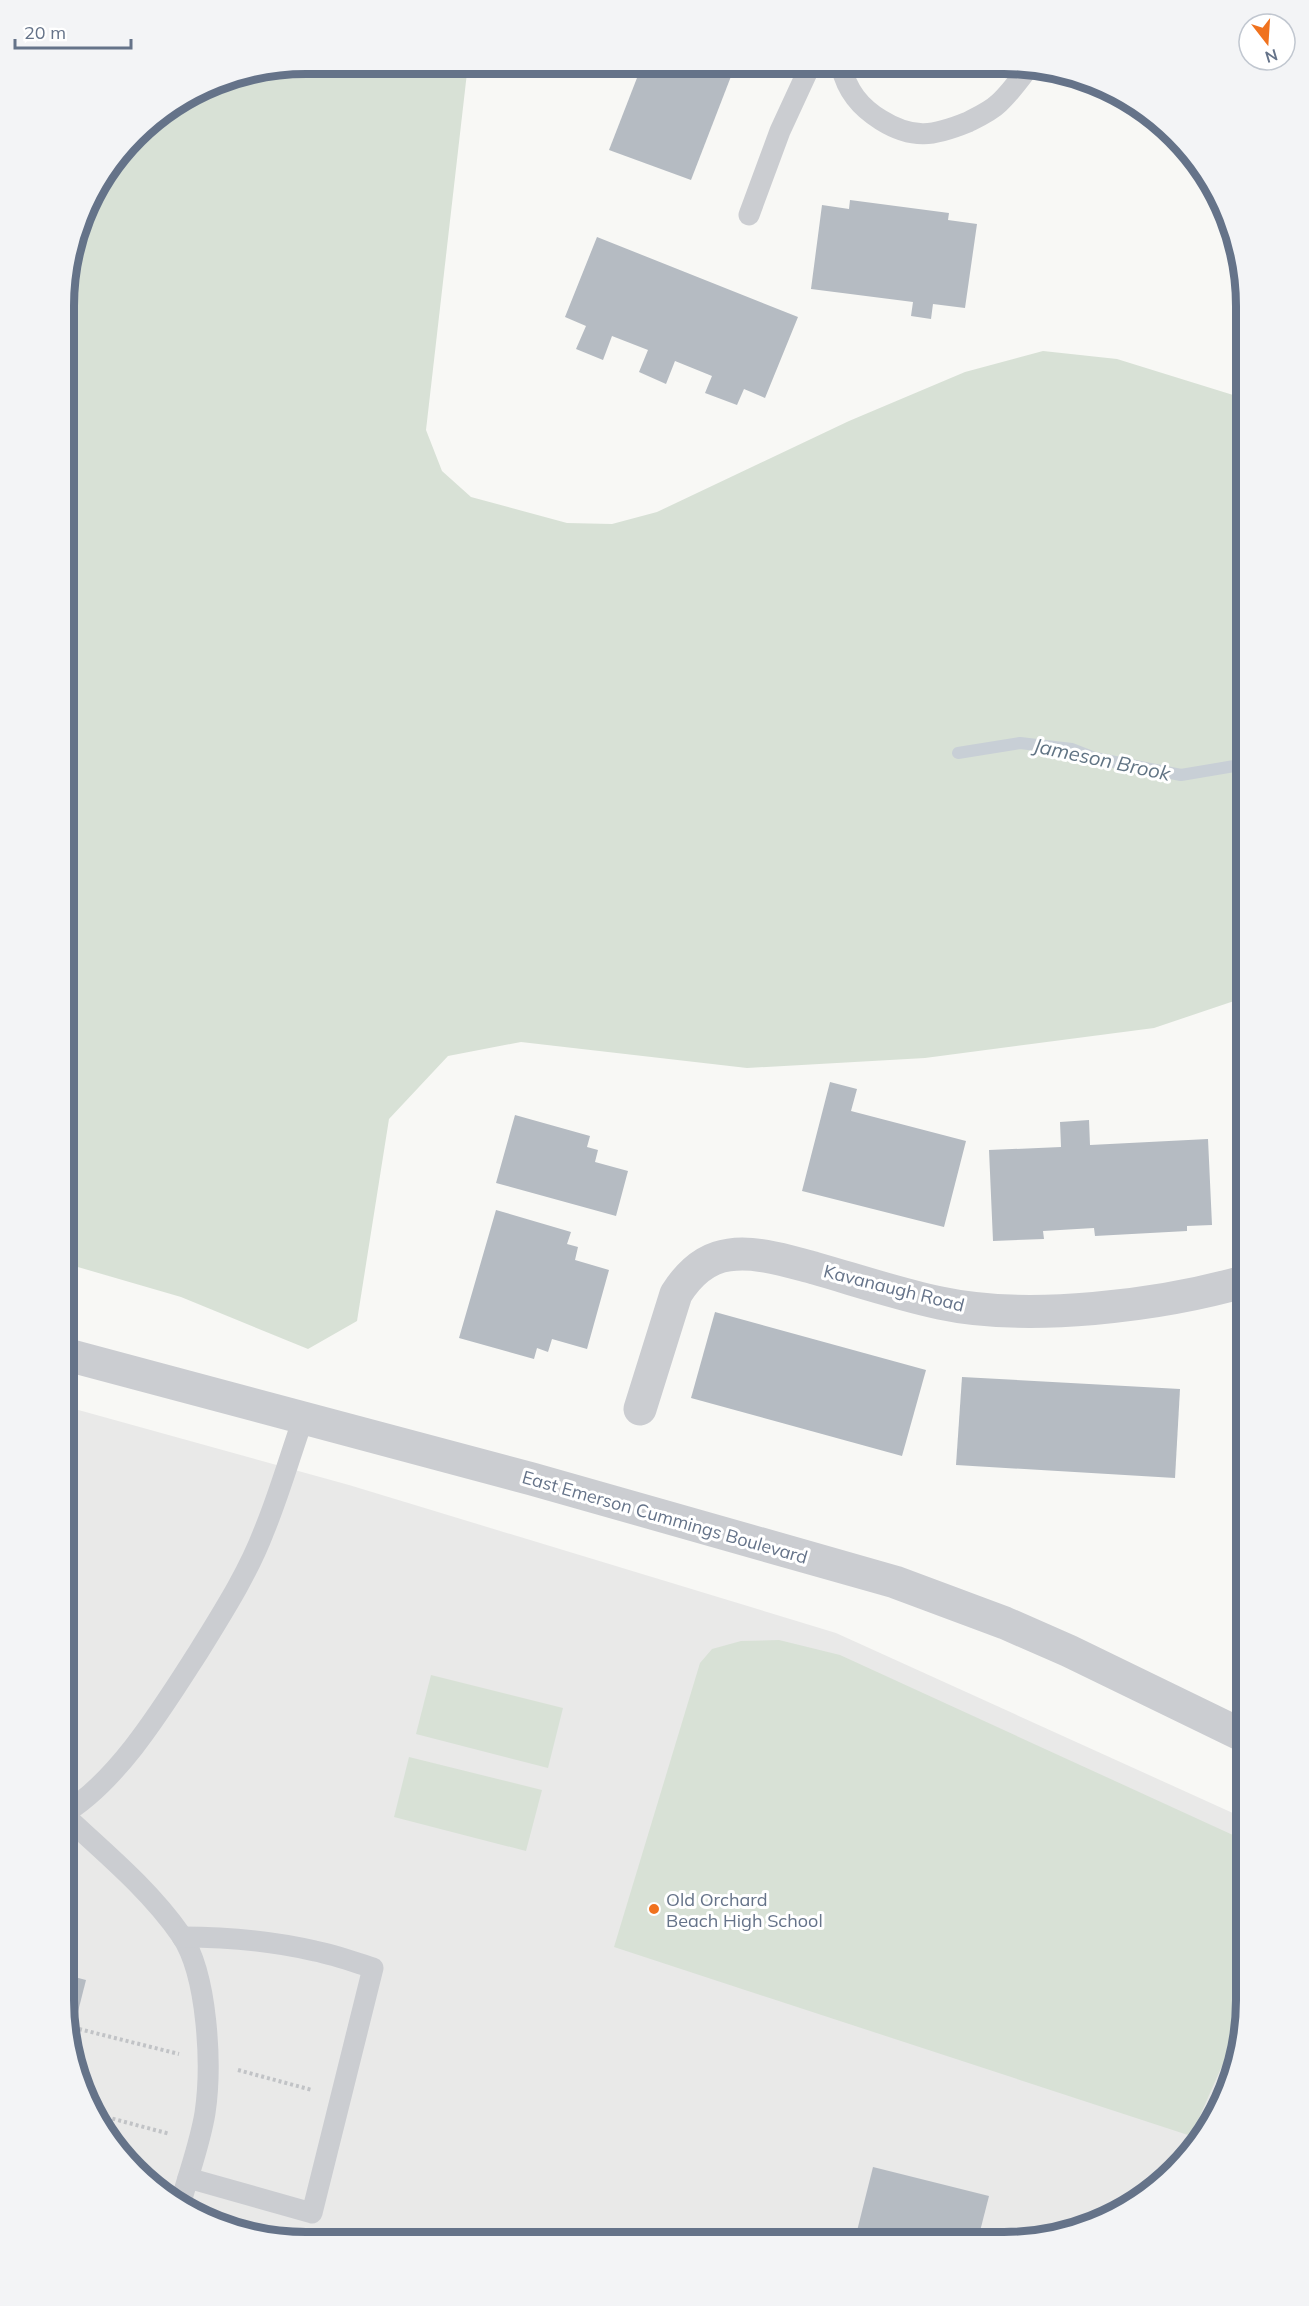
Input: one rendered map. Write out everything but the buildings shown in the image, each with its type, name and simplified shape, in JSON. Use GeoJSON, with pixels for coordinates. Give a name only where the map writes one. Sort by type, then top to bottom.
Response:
{"type":"FeatureCollection","features":[{"type":"Feature","properties":{"kind":"street","name":"Kavanaugh Road"},"geometry":{"type":"LineString","coordinates":[[640,1408],[676,1294],[685,1279],[698,1268],[728,1255],[753,1255],[783,1260],[941,1303],[989,1310],[1033,1311],[1110,1306],[1171,1298],[1236,1283]]}},
{"type":"Feature","properties":{"kind":"street","name":"East Emerson Cummings Boulevard"},"geometry":{"type":"LineString","coordinates":[[74,1357],[532,1479],[894,1582],[1005,1623],[1069,1651],[1236,1732]]}},
{"type":"Feature","properties":{"kind":"lane"},"geometry":{"type":"LineString","coordinates":[[749,215],[780,131],[806,74]]}},
{"type":"Feature","properties":{"kind":"lane"},"geometry":{"type":"LineString","coordinates":[[844,74],[848,87],[858,102],[872,114],[897,130],[933,135],[977,118],[999,104],[1024,74]]}},
{"type":"Feature","properties":{"kind":"lane"},"geometry":{"type":"LineString","coordinates":[[74,1806],[89,1795],[129,1751],[173,1691],[220,1617],[248,1567],[264,1531],[303,1419]]}},
{"type":"Feature","properties":{"kind":"lane"},"geometry":{"type":"LineString","coordinates":[[74,1825],[158,1906],[182,1937],[196,1971],[204,2011],[208,2053],[205,2113],[183,2197]]}},
{"type":"Feature","properties":{"kind":"lane"},"geometry":{"type":"LineString","coordinates":[[182,1937],[225,1938],[276,1944],[317,1951],[373,1968],[312,2213],[188,2178]]}},
{"type":"Feature","properties":{"kind":"path"},"geometry":{"type":"LineString","coordinates":[[105,2117],[197,2141]]}},
{"type":"Feature","properties":{"kind":"shaded area"},"geometry":{"type":"Polygon","coordinates":[[[467,74],[426,430],[442,471],[471,497],[567,523],[612,524],[657,512],[849,421],[965,372],[1043,351],[1117,359],[1236,396],[1236,1000],[1154,1028],[925,1058],[747,1068],[521,1042],[448,1056],[389,1119],[357,1321],[308,1349],[181,1297],[74,1266],[75,276],[81,246],[97,203],[122,164],[153,131],[203,97],[246,81],[276,75],[467,74]]]}},
{"type":"Feature","properties":{"kind":"shaded area","name":"Old Orchard Beach High School"},"geometry":{"type":"Polygon","coordinates":[[[74,1409],[349,1485],[836,1633],[1236,1814],[1236,2000],[1234,2030],[1228,2060],[1212,2103],[1196,2129],[1178,2153],[1145,2184],[1106,2209],[1092,2215],[1063,2225],[1018,2232],[291,2232],[246,2225],[203,2209],[153,2175],[122,2142],[97,2103],[91,2089],[81,2060],[74,2015],[74,1409]]]}},
{"type":"Feature","properties":{"kind":"shaded area"},"geometry":{"type":"Polygon","coordinates":[[[779,1640],[840,1655],[1236,1836],[1234,2030],[1231,2046],[1191,2136],[614,1947],[700,1663],[712,1649],[741,1641],[779,1640]]]}},
{"type":"Feature","properties":{"kind":"shaded area"},"geometry":{"type":"Polygon","coordinates":[[[431,1675],[563,1708],[548,1768],[416,1734],[431,1675]]]}},
{"type":"Feature","properties":{"kind":"shaded area"},"geometry":{"type":"Polygon","coordinates":[[[409,1757],[542,1790],[526,1851],[394,1817],[409,1757]]]}},
{"type":"Feature","properties":{"kind":"waterway","name":"Jameson Brook"},"geometry":{"type":"LineString","coordinates":[[958,753],[1020,743],[1072,749],[1095,758],[1181,775],[1236,766]]}},
{"type":"Feature","properties":{"kind":"place","name":"Old Orchard Beach High School"},"geometry":{"type":"Point","coordinates":[654,1909]}}]}
